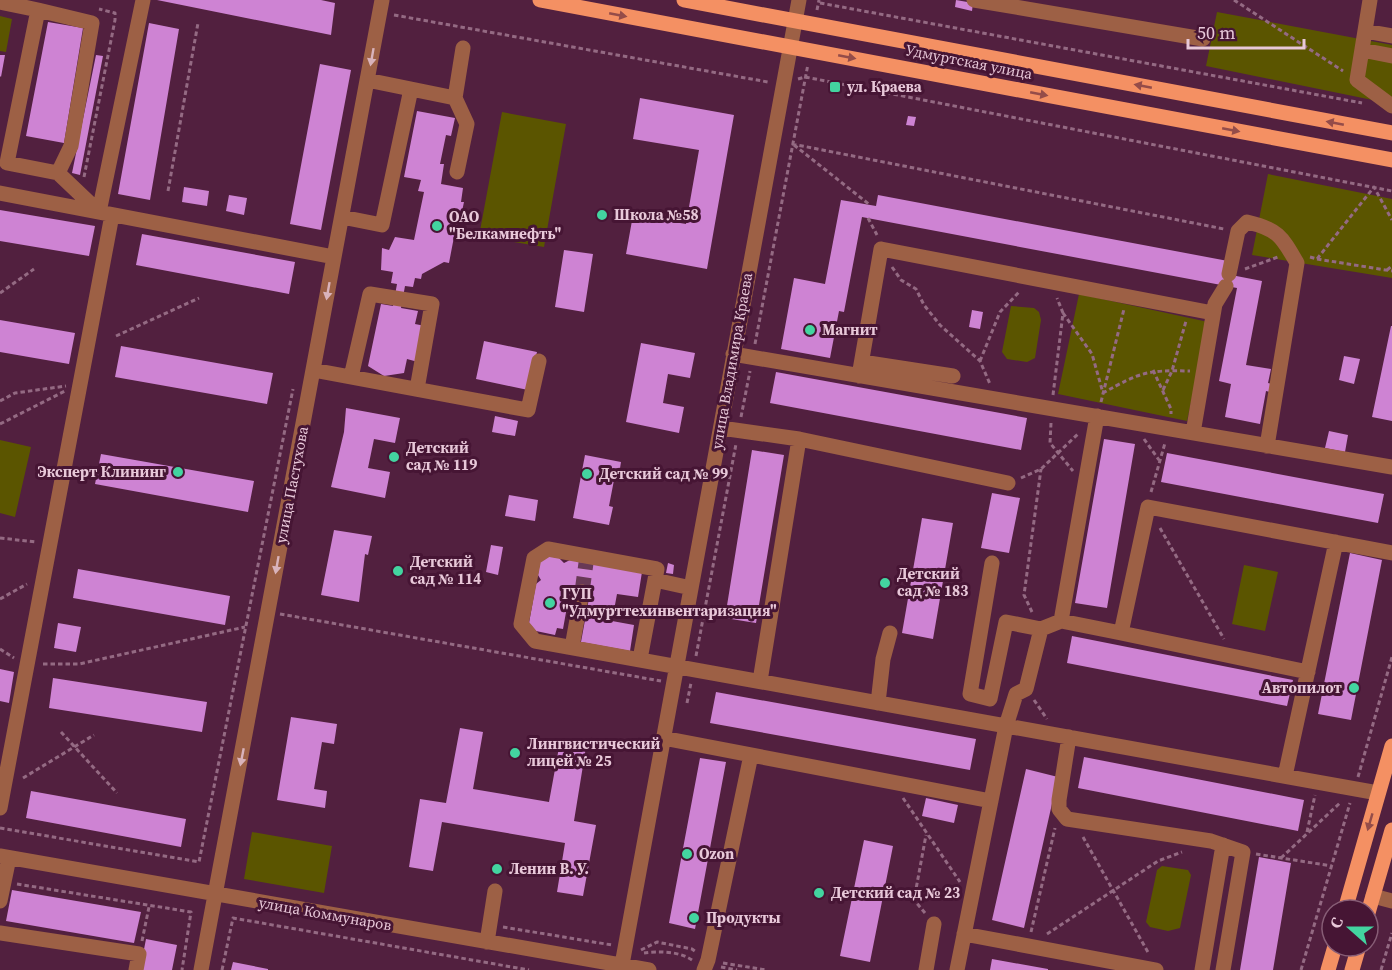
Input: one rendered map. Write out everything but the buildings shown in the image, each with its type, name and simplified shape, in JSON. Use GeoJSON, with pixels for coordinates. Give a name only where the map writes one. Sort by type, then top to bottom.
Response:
{"type":"FeatureCollection","features":[{"type":"Feature","properties":{"kind":"main road","name":"Удмуртская улица"},"geometry":{"type":"LineString","coordinates":[[540,0],[1392,160]]}},
{"type":"Feature","properties":{"kind":"main road","name":"Удмуртская улица"},"geometry":{"type":"LineString","coordinates":[[684,0],[1392,134]]}},
{"type":"Feature","properties":{"kind":"main road"},"geometry":{"type":"LineString","coordinates":[[1348,898],[1392,746]]}},
{"type":"Feature","properties":{"kind":"main road"},"geometry":{"type":"LineString","coordinates":[[1373,896],[1392,830]]}},
{"type":"Feature","properties":{"kind":"street"},"geometry":{"type":"LineString","coordinates":[[0,808],[80,384],[106,214],[143,0]]}},
{"type":"Feature","properties":{"kind":"street","name":"улица Пастухова"},"geometry":{"type":"LineString","coordinates":[[201,970],[382,0]]}},
{"type":"Feature","properties":{"kind":"street"},"geometry":{"type":"LineString","coordinates":[[974,0],[1203,39]]}},
{"type":"Feature","properties":{"kind":"street"},"geometry":{"type":"LineString","coordinates":[[1370,0],[1357,80],[1392,106]]}},
{"type":"Feature","properties":{"kind":"street","name":"улица Владимира Краева"},"geometry":{"type":"LineString","coordinates":[[621,968],[790,46],[795,20],[805,1]]}},
{"type":"Feature","properties":{"kind":"street"},"geometry":{"type":"LineString","coordinates":[[0,2],[92,23],[71,146],[58,173]]}},
{"type":"Feature","properties":{"kind":"street"},"geometry":{"type":"LineString","coordinates":[[38,10],[7,163],[58,173],[106,214]]}},
{"type":"Feature","properties":{"kind":"street"},"geometry":{"type":"LineString","coordinates":[[1365,31],[1392,36]]}},
{"type":"Feature","properties":{"kind":"street"},"geometry":{"type":"LineString","coordinates":[[457,172],[467,124],[455,98],[463,48]]}},
{"type":"Feature","properties":{"kind":"street"},"geometry":{"type":"LineString","coordinates":[[1362,50],[1392,56]]}},
{"type":"Feature","properties":{"kind":"street"},"geometry":{"type":"LineString","coordinates":[[368,80],[455,98]]}},
{"type":"Feature","properties":{"kind":"street"},"geometry":{"type":"LineString","coordinates":[[342,217],[382,225],[411,89]]}},
{"type":"Feature","properties":{"kind":"street"},"geometry":{"type":"LineString","coordinates":[[0,193],[334,257]]}},
{"type":"Feature","properties":{"kind":"street"},"geometry":{"type":"LineString","coordinates":[[1193,433],[1215,304],[1228,280],[1238,231],[1248,222],[1269,227],[1283,238],[1297,263],[1267,446]]}},
{"type":"Feature","properties":{"kind":"street"},"geometry":{"type":"LineString","coordinates":[[860,369],[881,249],[1051,284],[1213,313]]}},
{"type":"Feature","properties":{"kind":"street"},"geometry":{"type":"LineString","coordinates":[[351,377],[370,294],[432,304],[417,389]]}},
{"type":"Feature","properties":{"kind":"street"},"geometry":{"type":"LineString","coordinates":[[733,354],[860,369],[953,376]]}},
{"type":"Feature","properties":{"kind":"street"},"geometry":{"type":"LineString","coordinates":[[314,370],[528,410],[538,361]]}},
{"type":"Feature","properties":{"kind":"street"},"geometry":{"type":"LineString","coordinates":[[860,369],[997,399],[1392,467]]}},
{"type":"Feature","properties":{"kind":"street"},"geometry":{"type":"LineString","coordinates":[[1061,621],[1097,416]]}},
{"type":"Feature","properties":{"kind":"street"},"geometry":{"type":"LineString","coordinates":[[720,428],[799,439],[1008,483]]}},
{"type":"Feature","properties":{"kind":"street"},"geometry":{"type":"LineString","coordinates":[[760,681],[799,439]]}},
{"type":"Feature","properties":{"kind":"street"},"geometry":{"type":"LineString","coordinates":[[1121,633],[1148,507],[1392,553]]}},
{"type":"Feature","properties":{"kind":"street"},"geometry":{"type":"LineString","coordinates":[[1285,776],[1336,542]]}},
{"type":"Feature","properties":{"kind":"street"},"geometry":{"type":"LineString","coordinates":[[640,659],[657,569],[587,560],[548,549],[534,558],[521,624],[535,641],[1378,793]]}},
{"type":"Feature","properties":{"kind":"street"},"geometry":{"type":"LineString","coordinates":[[992,563],[970,694],[990,699],[1006,622]]}},
{"type":"Feature","properties":{"kind":"street"},"geometry":{"type":"LineString","coordinates":[[655,580],[690,588]]}},
{"type":"Feature","properties":{"kind":"street"},"geometry":{"type":"LineString","coordinates":[[572,647],[582,592]]}},
{"type":"Feature","properties":{"kind":"street"},"geometry":{"type":"LineString","coordinates":[[984,610],[1006,622],[1041,629],[1061,621],[1308,672]]}},
{"type":"Feature","properties":{"kind":"street"},"geometry":{"type":"LineString","coordinates":[[957,970],[1006,726],[1016,694],[1026,689],[1041,629]]}},
{"type":"Feature","properties":{"kind":"street"},"geometry":{"type":"LineString","coordinates":[[878,703],[883,658],[890,633]]}},
{"type":"Feature","properties":{"kind":"street"},"geometry":{"type":"LineString","coordinates":[[1064,736],[1059,809],[1067,819],[1217,843],[1243,852],[1223,970]]}},
{"type":"Feature","properties":{"kind":"street"},"geometry":{"type":"LineString","coordinates":[[663,738],[991,801]]}},
{"type":"Feature","properties":{"kind":"street"},"geometry":{"type":"LineString","coordinates":[[705,967],[751,755]]}},
{"type":"Feature","properties":{"kind":"street"},"geometry":{"type":"LineString","coordinates":[[1202,970],[1217,843]]}},
{"type":"Feature","properties":{"kind":"street"},"geometry":{"type":"LineString","coordinates":[[0,901],[4,882],[4,857]]}},
{"type":"Feature","properties":{"kind":"street","name":"улица Коммунаров"},"geometry":{"type":"LineString","coordinates":[[4,857],[487,942],[621,968],[649,970]]}},
{"type":"Feature","properties":{"kind":"street"},"geometry":{"type":"LineString","coordinates":[[487,942],[495,891]]}},
{"type":"Feature","properties":{"kind":"street"},"geometry":{"type":"LineString","coordinates":[[1373,896],[1392,901]]}},
{"type":"Feature","properties":{"kind":"street"},"geometry":{"type":"LineString","coordinates":[[926,970],[934,924]]}},
{"type":"Feature","properties":{"kind":"street"},"geometry":{"type":"LineString","coordinates":[[0,933],[139,954],[136,970]]}},
{"type":"Feature","properties":{"kind":"street"},"geometry":{"type":"LineString","coordinates":[[964,934],[1154,965]]}},
{"type":"Feature","properties":{"kind":"path"},"geometry":{"type":"LineString","coordinates":[[1234,0],[1357,80]]}},
{"type":"Feature","properties":{"kind":"path"},"geometry":{"type":"LineString","coordinates":[[805,1],[819,1],[1369,104]]}},
{"type":"Feature","properties":{"kind":"path"},"geometry":{"type":"LineString","coordinates":[[815,24],[819,1]]}},
{"type":"Feature","properties":{"kind":"path"},"geometry":{"type":"LineString","coordinates":[[81,194],[115,20],[115,14],[98,9]]}},
{"type":"Feature","properties":{"kind":"path"},"geometry":{"type":"LineString","coordinates":[[392,15],[783,84],[805,76],[1392,191]]}},
{"type":"Feature","properties":{"kind":"path"},"geometry":{"type":"LineString","coordinates":[[168,191],[198,23]]}},
{"type":"Feature","properties":{"kind":"path"},"geometry":{"type":"LineString","coordinates":[[686,711],[810,50]]}},
{"type":"Feature","properties":{"kind":"path"},"geometry":{"type":"LineString","coordinates":[[792,144],[870,205]]}},
{"type":"Feature","properties":{"kind":"path"},"geometry":{"type":"LineString","coordinates":[[792,144],[1238,231]]}},
{"type":"Feature","properties":{"kind":"path"},"geometry":{"type":"LineString","coordinates":[[1374,187],[1392,220]]}},
{"type":"Feature","properties":{"kind":"path"},"geometry":{"type":"LineString","coordinates":[[1317,259],[1374,187]]}},
{"type":"Feature","properties":{"kind":"path"},"geometry":{"type":"LineString","coordinates":[[868,218],[880,239],[881,249],[901,280],[916,289],[924,305],[940,325],[980,361],[997,399]]}},
{"type":"Feature","properties":{"kind":"path"},"geometry":{"type":"LineString","coordinates":[[1228,280],[1291,253],[1392,271]]}},
{"type":"Feature","properties":{"kind":"path"},"geometry":{"type":"LineString","coordinates":[[1387,270],[1392,266]]}},
{"type":"Feature","properties":{"kind":"path"},"geometry":{"type":"LineString","coordinates":[[0,293],[34,269]]}},
{"type":"Feature","properties":{"kind":"path"},"geometry":{"type":"LineString","coordinates":[[980,361],[1000,312],[1022,289],[1029,278]]}},
{"type":"Feature","properties":{"kind":"path"},"geometry":{"type":"LineString","coordinates":[[1051,284],[1063,313],[1092,354],[1103,393]]}},
{"type":"Feature","properties":{"kind":"path"},"geometry":{"type":"LineString","coordinates":[[116,336],[199,298]]}},
{"type":"Feature","properties":{"kind":"path"},"geometry":{"type":"LineString","coordinates":[[1163,390],[1172,371],[1189,308]]}},
{"type":"Feature","properties":{"kind":"path"},"geometry":{"type":"LineString","coordinates":[[1063,313],[1050,443],[1085,487]]}},
{"type":"Feature","properties":{"kind":"path"},"geometry":{"type":"LineString","coordinates":[[1008,483],[1041,469],[1097,416],[1123,313]]}},
{"type":"Feature","properties":{"kind":"path"},"geometry":{"type":"LineString","coordinates":[[1103,393],[1137,374],[1153,370],[1203,371]]}},
{"type":"Feature","properties":{"kind":"path"},"geometry":{"type":"LineString","coordinates":[[1153,370],[1172,409],[1170,429]]}},
{"type":"Feature","properties":{"kind":"path"},"geometry":{"type":"LineString","coordinates":[[0,828],[199,862],[294,382]]}},
{"type":"Feature","properties":{"kind":"path"},"geometry":{"type":"LineString","coordinates":[[0,401],[15,393],[80,384]]}},
{"type":"Feature","properties":{"kind":"path"},"geometry":{"type":"LineString","coordinates":[[0,424],[80,384]]}},
{"type":"Feature","properties":{"kind":"path"},"geometry":{"type":"LineString","coordinates":[[1158,459],[1148,507],[1234,656]]}},
{"type":"Feature","properties":{"kind":"path"},"geometry":{"type":"LineString","coordinates":[[1041,469],[1024,595],[1041,629]]}},
{"type":"Feature","properties":{"kind":"path"},"geometry":{"type":"LineString","coordinates":[[0,538],[50,544]]}},
{"type":"Feature","properties":{"kind":"path"},"geometry":{"type":"LineString","coordinates":[[0,599],[44,574]]}},
{"type":"Feature","properties":{"kind":"path"},"geometry":{"type":"LineString","coordinates":[[268,612],[663,681]]}},
{"type":"Feature","properties":{"kind":"path"},"geometry":{"type":"LineString","coordinates":[[27,664],[79,664],[246,627]]}},
{"type":"Feature","properties":{"kind":"path"},"geometry":{"type":"LineString","coordinates":[[1301,970],[1392,657]]}},
{"type":"Feature","properties":{"kind":"path"},"geometry":{"type":"LineString","coordinates":[[1026,689],[1064,736]]}},
{"type":"Feature","properties":{"kind":"path"},"geometry":{"type":"LineString","coordinates":[[62,732],[117,793]]}},
{"type":"Feature","properties":{"kind":"path"},"geometry":{"type":"LineString","coordinates":[[23,778],[94,735]]}},
{"type":"Feature","properties":{"kind":"path"},"geometry":{"type":"LineString","coordinates":[[892,782],[971,898]]}},
{"type":"Feature","properties":{"kind":"path"},"geometry":{"type":"LineString","coordinates":[[1307,834],[1317,782]]}},
{"type":"Feature","properties":{"kind":"path"},"geometry":{"type":"LineString","coordinates":[[1281,858],[1355,789]]}},
{"type":"Feature","properties":{"kind":"path"},"geometry":{"type":"LineString","coordinates":[[1028,946],[1059,809]]}},
{"type":"Feature","properties":{"kind":"path"},"geometry":{"type":"LineString","coordinates":[[1073,820],[1154,965]]}},
{"type":"Feature","properties":{"kind":"path"},"geometry":{"type":"LineString","coordinates":[[927,833],[914,900],[934,924]]}},
{"type":"Feature","properties":{"kind":"path"},"geometry":{"type":"LineString","coordinates":[[1028,946],[1114,892],[1158,861],[1217,843]]}},
{"type":"Feature","properties":{"kind":"path"},"geometry":{"type":"LineString","coordinates":[[1243,852],[1332,866]]}},
{"type":"Feature","properties":{"kind":"path"},"geometry":{"type":"LineString","coordinates":[[4,882],[191,912],[182,970]]}},
{"type":"Feature","properties":{"kind":"path"},"geometry":{"type":"LineString","coordinates":[[139,954],[149,907]]}},
{"type":"Feature","properties":{"kind":"path"},"geometry":{"type":"LineString","coordinates":[[222,970],[232,918],[528,970]]}},
{"type":"Feature","properties":{"kind":"path"},"geometry":{"type":"LineString","coordinates":[[1381,970],[1392,933]]}},
{"type":"Feature","properties":{"kind":"path"},"geometry":{"type":"LineString","coordinates":[[643,938],[640,951],[686,956],[705,967],[737,970]]}},
{"type":"Feature","properties":{"kind":"shaded area"},"geometry":{"type":"Polygon","coordinates":[[[1217,12],[1392,45],[1392,104],[1206,66],[1217,12]]]}},
{"type":"Feature","properties":{"kind":"shaded area"},"geometry":{"type":"Polygon","coordinates":[[[0,16],[12,19],[6,52],[0,51],[0,16]]]}},
{"type":"Feature","properties":{"kind":"shaded area"},"geometry":{"type":"Polygon","coordinates":[[[502,112],[566,124],[544,247],[479,236],[502,112]]]}},
{"type":"Feature","properties":{"kind":"shaded area"},"geometry":{"type":"Polygon","coordinates":[[[1268,174],[1392,199],[1392,278],[1252,255],[1268,174]]]}},
{"type":"Feature","properties":{"kind":"shaded area"},"geometry":{"type":"Polygon","coordinates":[[[1079,294],[1208,322],[1187,421],[1058,394],[1079,294]]]}},
{"type":"Feature","properties":{"kind":"shaded area"},"geometry":{"type":"Polygon","coordinates":[[[1011,306],[1034,308],[1039,312],[1041,320],[1035,358],[1027,362],[1007,359],[1002,352],[1011,306]]]}},
{"type":"Feature","properties":{"kind":"shaded area"},"geometry":{"type":"Polygon","coordinates":[[[0,440],[31,447],[15,517],[0,513],[0,440]]]}},
{"type":"Feature","properties":{"kind":"shaded area"},"geometry":{"type":"Polygon","coordinates":[[[1244,565],[1278,572],[1265,631],[1232,624],[1244,565]]]}},
{"type":"Feature","properties":{"kind":"shaded area"},"geometry":{"type":"Polygon","coordinates":[[[252,832],[332,846],[324,893],[244,879],[252,832]]]}},
{"type":"Feature","properties":{"kind":"shaded area"},"geometry":{"type":"Polygon","coordinates":[[[1162,866],[1188,870],[1191,875],[1180,928],[1168,931],[1150,927],[1146,922],[1157,870],[1162,866]]]}},
{"type":"Feature","properties":{"kind":"tunnel"},"geometry":{"type":"LineString","coordinates":[[582,592],[586,563]]}},
{"type":"Feature","properties":{"kind":"place","name":"ул. Краева"},"geometry":{"type":"Point","coordinates":[835,87]}},
{"type":"Feature","properties":{"kind":"place","name":"Школа №58"},"geometry":{"type":"Point","coordinates":[602,215]}},
{"type":"Feature","properties":{"kind":"place","name":"ОАО \"Белкамнефть\""},"geometry":{"type":"Point","coordinates":[437,226]}},
{"type":"Feature","properties":{"kind":"place","name":"Магнит"},"geometry":{"type":"Point","coordinates":[810,330]}},
{"type":"Feature","properties":{"kind":"place","name":"Детский сад № 119"},"geometry":{"type":"Point","coordinates":[394,457]}},
{"type":"Feature","properties":{"kind":"place","name":"Эксперт Клининг"},"geometry":{"type":"Point","coordinates":[178,472]}},
{"type":"Feature","properties":{"kind":"place","name":"Детский сад № 99"},"geometry":{"type":"Point","coordinates":[587,474]}},
{"type":"Feature","properties":{"kind":"place","name":"Детский сад № 114"},"geometry":{"type":"Point","coordinates":[398,571]}},
{"type":"Feature","properties":{"kind":"place","name":"Детский сад № 183"},"geometry":{"type":"Point","coordinates":[885,583]}},
{"type":"Feature","properties":{"kind":"place","name":"ГУП \"Удмурттехинвентаризация\""},"geometry":{"type":"Point","coordinates":[550,603]}},
{"type":"Feature","properties":{"kind":"place","name":"Автопилот"},"geometry":{"type":"Point","coordinates":[1354,688]}},
{"type":"Feature","properties":{"kind":"place","name":"Лингвистический лицей № 25"},"geometry":{"type":"Point","coordinates":[515,753]}},
{"type":"Feature","properties":{"kind":"place","name":"Ozon"},"geometry":{"type":"Point","coordinates":[687,854]}},
{"type":"Feature","properties":{"kind":"place","name":"Ленин В. У."},"geometry":{"type":"Point","coordinates":[497,869]}},
{"type":"Feature","properties":{"kind":"place","name":"Детский сад № 23"},"geometry":{"type":"Point","coordinates":[819,893]}},
{"type":"Feature","properties":{"kind":"place","name":"Продукты"},"geometry":{"type":"Point","coordinates":[694,918]}}]}
